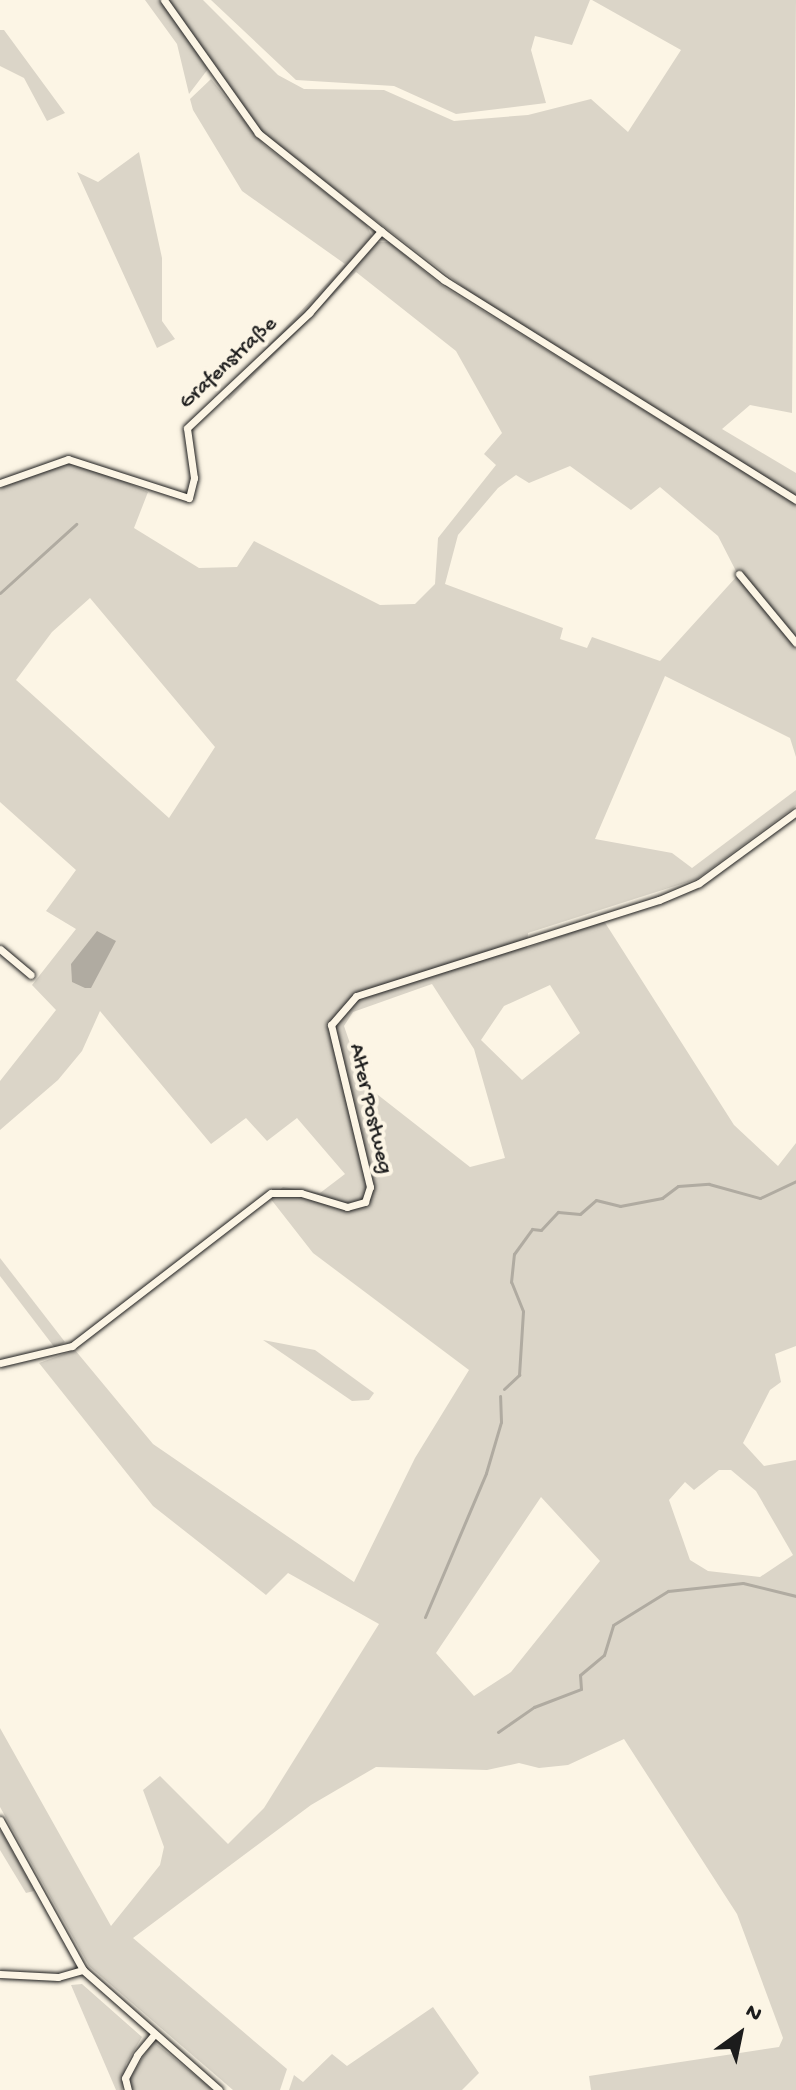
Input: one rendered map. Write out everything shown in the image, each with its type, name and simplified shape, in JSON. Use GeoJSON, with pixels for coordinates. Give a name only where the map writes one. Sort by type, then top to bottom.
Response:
{"type":"FeatureCollection","features":[{"type":"Feature","properties":{"kind":"street"},"geometry":{"type":"LineString","coordinates":[[164,0],[258,133],[381,231],[496,314],[796,500]]}},
{"type":"Feature","properties":{"kind":"street","name":"Grafenstraße"},"geometry":{"type":"LineString","coordinates":[[0,483],[68,459],[189,498],[194,478],[187,428],[309,313],[381,231]]}},
{"type":"Feature","properties":{"kind":"street"},"geometry":{"type":"LineString","coordinates":[[739,574],[796,643]]}},
{"type":"Feature","properties":{"kind":"street","name":"Alter Postweg"},"geometry":{"type":"LineString","coordinates":[[0,1363],[72,1346],[271,1193],[301,1193],[347,1207],[365,1202],[370,1187],[331,1025],[356,996],[659,900],[699,883],[796,812]]}},
{"type":"Feature","properties":{"kind":"street"},"geometry":{"type":"LineString","coordinates":[[0,949],[31,975]]}},
{"type":"Feature","properties":{"kind":"street"},"geometry":{"type":"LineString","coordinates":[[0,1820],[83,1970],[153,2036],[219,2090]]}},
{"type":"Feature","properties":{"kind":"street"},"geometry":{"type":"LineString","coordinates":[[0,1974],[58,1977],[83,1970]]}},
{"type":"Feature","properties":{"kind":"street"},"geometry":{"type":"LineString","coordinates":[[128,2090],[125,2078],[137,2055],[153,2036]]}},
{"type":"Feature","properties":{"kind":"shaded area"},"geometry":{"type":"Polygon","coordinates":[[[145,0],[161,0],[208,69],[189,94],[177,44],[145,0]]]}},
{"type":"Feature","properties":{"kind":"shaded area"},"geometry":{"type":"Polygon","coordinates":[[[168,0],[203,0],[278,75],[304,89],[384,90],[454,121],[528,115],[591,99],[628,132],[681,50],[592,0],[796,0],[792,413],[750,405],[722,429],[796,473],[796,497],[479,299],[265,136],[168,0]]]}},
{"type":"Feature","properties":{"kind":"shaded area"},"geometry":{"type":"Polygon","coordinates":[[[211,0],[590,0],[572,45],[535,36],[531,50],[546,103],[456,114],[394,86],[296,80],[211,0]]]}},
{"type":"Feature","properties":{"kind":"shaded area"},"geometry":{"type":"Polygon","coordinates":[[[0,30],[4,30],[65,113],[47,121],[24,78],[0,66],[0,30]]]}},
{"type":"Feature","properties":{"kind":"shaded area"},"geometry":{"type":"Polygon","coordinates":[[[211,79],[263,144],[366,224],[372,236],[313,306],[249,366],[345,264],[242,191],[193,110],[190,99],[211,79]]]}},
{"type":"Feature","properties":{"kind":"shaded area"},"geometry":{"type":"Polygon","coordinates":[[[139,152],[162,258],[162,321],[175,339],[157,348],[77,172],[98,182],[139,152]]]}},
{"type":"Feature","properties":{"kind":"shaded area"},"geometry":{"type":"Polygon","coordinates":[[[376,242],[389,242],[441,285],[796,504],[796,637],[762,602],[796,648],[796,757],[790,738],[665,676],[595,839],[672,853],[692,868],[796,790],[796,806],[697,879],[528,933],[527,948],[604,921],[734,1125],[778,1166],[796,1143],[796,1346],[775,1354],[781,1382],[770,1390],[743,1443],[764,1466],[796,1460],[796,2090],[591,2090],[589,2076],[779,2047],[783,2038],[737,1914],[624,1739],[568,1765],[539,1768],[519,1763],[487,1770],[376,1767],[311,1805],[133,1938],[287,2069],[280,2090],[233,2090],[89,1966],[0,1807],[0,1728],[111,1926],[160,1865],[164,1847],[143,1790],[160,1776],[228,1844],[264,1808],[379,1624],[288,1573],[266,1595],[153,1506],[39,1363],[75,1350],[153,1444],[354,1582],[415,1458],[469,1370],[313,1253],[270,1198],[283,1187],[320,1193],[345,1174],[297,1118],[267,1141],[246,1118],[211,1144],[100,1011],[82,1051],[58,1080],[0,1130],[0,1081],[56,1010],[32,985],[76,929],[46,911],[76,870],[0,802],[0,488],[68,463],[90,466],[148,492],[134,528],[199,568],[237,567],[254,541],[380,605],[415,604],[435,584],[438,538],[496,465],[484,454],[502,433],[456,351],[356,272],[229,401],[227,398],[376,242]],[[570,466],[529,483],[516,475],[498,488],[458,535],[445,584],[563,628],[560,639],[587,648],[592,637],[660,661],[738,575],[718,536],[660,487],[631,510],[570,466]],[[90,598],[52,632],[16,680],[169,818],[215,747],[90,598]],[[432,984],[353,1012],[344,1026],[364,1084],[470,1167],[505,1158],[474,1049],[432,984]],[[550,985],[504,1006],[481,1040],[522,1080],[580,1033],[550,985]],[[719,1470],[694,1490],[685,1482],[669,1500],[690,1560],[708,1571],[760,1577],[793,1555],[756,1491],[731,1470],[719,1470]],[[541,1497],[436,1653],[474,1696],[511,1672],[600,1561],[541,1497]]]}},
{"type":"Feature","properties":{"kind":"shaded area"},"geometry":{"type":"Polygon","coordinates":[[[97,931],[116,941],[91,988],[85,988],[72,982],[71,964],[97,931]]]}},
{"type":"Feature","properties":{"kind":"shaded area"},"geometry":{"type":"Polygon","coordinates":[[[0,1258],[65,1342],[55,1348],[0,1276],[0,1258]]]}},
{"type":"Feature","properties":{"kind":"shaded area"},"geometry":{"type":"Polygon","coordinates":[[[263,1340],[315,1350],[374,1393],[369,1400],[352,1401],[263,1340]]]}},
{"type":"Feature","properties":{"kind":"shaded area"},"geometry":{"type":"Polygon","coordinates":[[[0,1829],[34,1891],[26,1893],[0,1850],[0,1829]]]}},
{"type":"Feature","properties":{"kind":"shaded area"},"geometry":{"type":"Polygon","coordinates":[[[82,1984],[142,2037],[126,2064],[122,2090],[116,2090],[71,1985],[82,1984]]]}},
{"type":"Feature","properties":{"kind":"shaded area"},"geometry":{"type":"Polygon","coordinates":[[[433,2007],[479,2073],[462,2090],[289,2090],[294,2075],[303,2082],[332,2054],[347,2066],[433,2007]]]}},
{"type":"Feature","properties":{"kind":"shaded area"},"geometry":{"type":"Polygon","coordinates":[[[153,2041],[213,2090],[131,2090],[129,2080],[153,2041]]]}},
{"type":"Feature","properties":{"kind":"waterway"},"geometry":{"type":"LineString","coordinates":[[0,593],[76,524]]}},
{"type":"Feature","properties":{"kind":"waterway"},"geometry":{"type":"LineString","coordinates":[[504,1389],[519,1375],[523,1311],[511,1282],[514,1254],[532,1229],[541,1230],[558,1212],[580,1214],[596,1200],[620,1206],[662,1198],[678,1186],[709,1184],[760,1198],[796,1181]]}},
{"type":"Feature","properties":{"kind":"waterway"},"geometry":{"type":"LineString","coordinates":[[425,1617],[486,1473],[501,1422],[500,1396]]}},
{"type":"Feature","properties":{"kind":"waterway"},"geometry":{"type":"LineString","coordinates":[[498,1732],[534,1707],[581,1689],[580,1675],[604,1655],[613,1625],[668,1591],[743,1583],[796,1596]]}}]}
